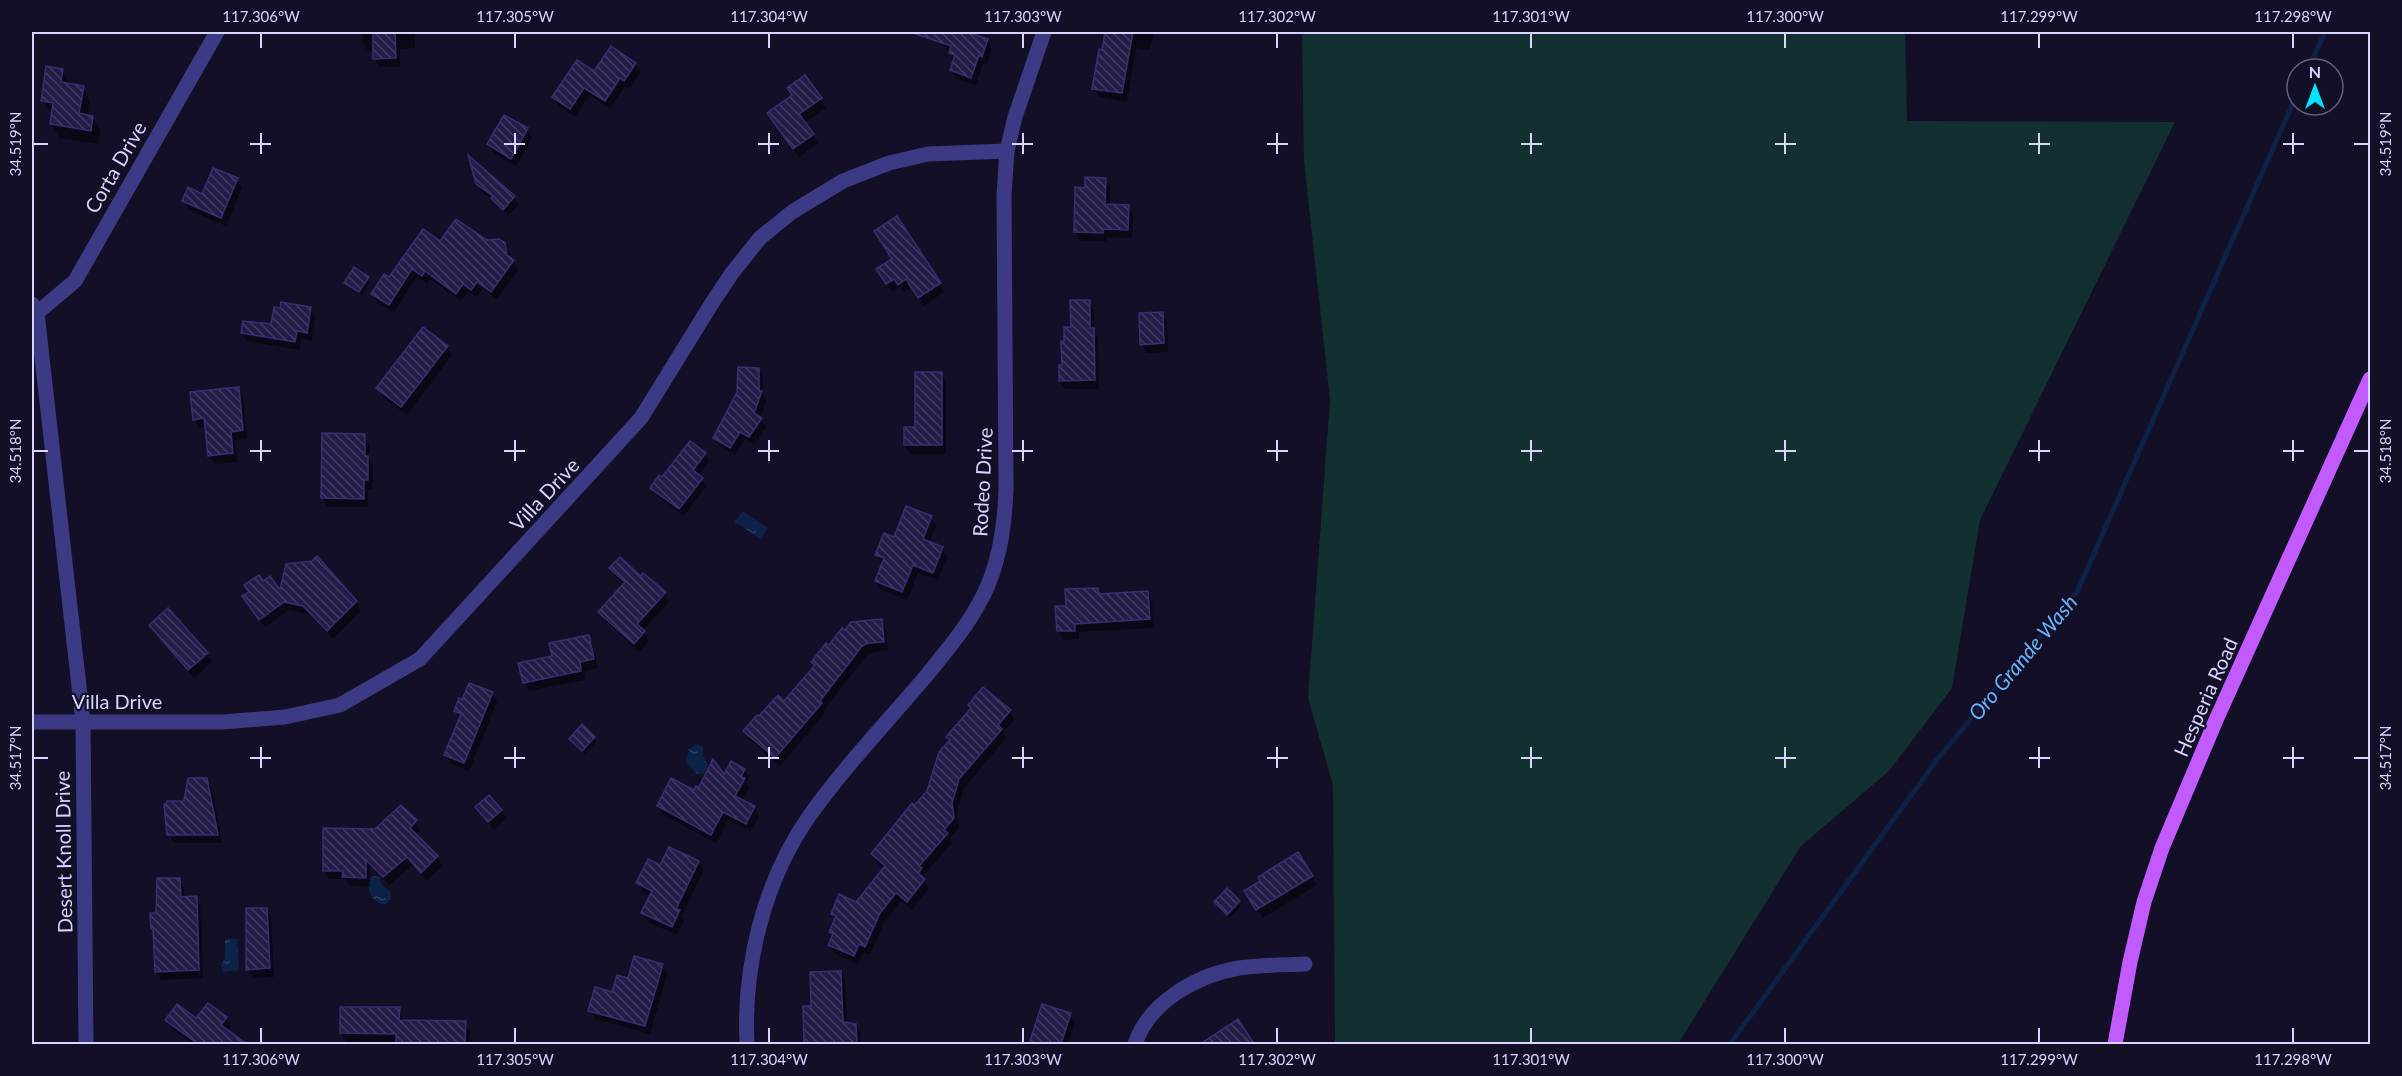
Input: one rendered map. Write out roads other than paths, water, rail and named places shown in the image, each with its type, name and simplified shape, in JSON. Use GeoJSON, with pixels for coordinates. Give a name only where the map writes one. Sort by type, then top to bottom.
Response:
{"type":"FeatureCollection","features":[{"type":"Feature","properties":{"kind":"main road","name":"Hesperia Road"},"geometry":{"type":"LineString","coordinates":[[2115,1044],[2137,932],[2162,848],[2216,720],[2370,379]]}},
{"type":"Feature","properties":{"kind":"street","name":"Corta Drive"},"geometry":{"type":"LineString","coordinates":[[34,308],[75,281],[217,32]]}},
{"type":"Feature","properties":{"kind":"street","name":"Rodeo Drive"},"geometry":{"type":"LineString","coordinates":[[747,1044],[748,983],[753,950],[766,904],[784,860],[808,818],[831,787],[957,638],[979,604],[996,564],[1005,517],[1006,487],[1004,195],[1007,151],[1015,117],[1044,32]]}},
{"type":"Feature","properties":{"kind":"street","name":"Villa Drive"},"geometry":{"type":"LineString","coordinates":[[32,722],[223,722],[285,717],[340,705],[420,659],[641,418],[717,296],[760,238],[792,212],[843,181],[889,164],[928,154],[1007,151]]}},
{"type":"Feature","properties":{"kind":"street","name":"Desert Knoll Drive"},"geometry":{"type":"LineString","coordinates":[[34,308],[82,722],[86,1044]]}},
{"type":"Feature","properties":{"kind":"street"},"geometry":{"type":"LineString","coordinates":[[1134,1044],[1154,1012],[1174,993],[1206,977],[1239,968],[1305,964]]}},
{"type":"Feature","properties":{"kind":"water"},"geometry":{"type":"Polygon","coordinates":[[[743,511],[768,528],[761,539],[735,522],[743,511]]]}},
{"type":"Feature","properties":{"kind":"water"},"geometry":{"type":"Polygon","coordinates":[[[696,744],[703,747],[703,756],[708,765],[704,774],[697,774],[686,762],[689,749],[696,744]]]}},
{"type":"Feature","properties":{"kind":"water"},"geometry":{"type":"Polygon","coordinates":[[[372,876],[379,877],[382,885],[391,893],[391,899],[386,904],[378,903],[369,890],[368,882],[372,876]]]}},
{"type":"Feature","properties":{"kind":"water"},"geometry":{"type":"Polygon","coordinates":[[[225,939],[237,939],[239,970],[224,972],[221,964],[225,959],[225,939]]]}},
{"type":"Feature","properties":{"kind":"waterway","name":"Oro Grande Wash"},"geometry":{"type":"LineString","coordinates":[[2314,57],[2325,32]]}},
{"type":"Feature","properties":{"kind":"waterway","name":"Oro Grande Wash"},"geometry":{"type":"LineString","coordinates":[[1730,1044],[1939,757],[2077,592],[2287,117]]}}]}
